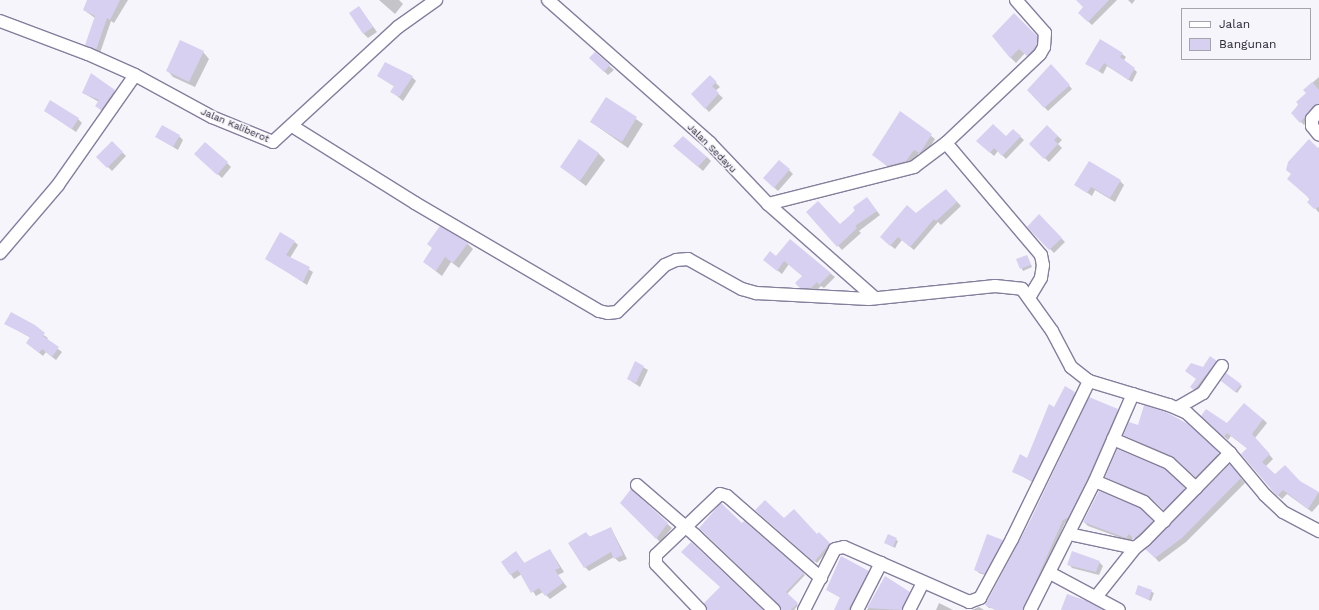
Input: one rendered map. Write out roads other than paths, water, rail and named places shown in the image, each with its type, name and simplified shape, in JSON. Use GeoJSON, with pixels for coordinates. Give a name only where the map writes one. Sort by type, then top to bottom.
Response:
{"type":"FeatureCollection","features":[{"type":"Feature","properties":{"kind":"street","name":"Jalan Kaliberot"},"geometry":{"type":"LineString","coordinates":[[0,21],[135,75],[212,117],[255,136],[274,142],[398,27],[436,0]]}},
{"type":"Feature","properties":{"kind":"street","name":"Jalan Sedayu"},"geometry":{"type":"LineString","coordinates":[[548,0],[710,143],[768,204],[875,298]]}},
{"type":"Feature","properties":{"kind":"street"},"geometry":{"type":"LineString","coordinates":[[768,204],[914,167],[946,143],[1040,54],[1044,47],[1045,33],[1016,0]]}},
{"type":"Feature","properties":{"kind":"street"},"geometry":{"type":"LineString","coordinates":[[0,253],[58,185],[135,75]]}},
{"type":"Feature","properties":{"kind":"street"},"geometry":{"type":"LineString","coordinates":[[1319,111],[1312,119],[1312,126],[1319,135]]}},
{"type":"Feature","properties":{"kind":"street"},"geometry":{"type":"LineString","coordinates":[[292,126],[415,203],[599,311],[618,312],[665,265],[676,260],[688,259],[749,292],[875,298],[995,286],[1013,286],[1022,289],[1030,296],[1052,331],[1071,367],[1089,381],[1177,408],[1187,413],[1230,453],[1265,496],[1283,512],[1319,531]]}},
{"type":"Feature","properties":{"kind":"street"},"geometry":{"type":"LineString","coordinates":[[946,143],[1041,255],[1043,265],[1041,278],[1030,296]]}},
{"type":"Feature","properties":{"kind":"street"},"geometry":{"type":"LineString","coordinates":[[1177,408],[1204,393],[1222,366]]}},
{"type":"Feature","properties":{"kind":"street"},"geometry":{"type":"LineString","coordinates":[[804,610],[835,549],[839,547],[881,563],[923,582],[962,605],[980,598],[1012,540],[1089,381]]}},
{"type":"Feature","properties":{"kind":"street"},"geometry":{"type":"LineString","coordinates":[[1030,610],[1095,481],[1133,394]]}},
{"type":"Feature","properties":{"kind":"street"},"geometry":{"type":"LineString","coordinates":[[1113,439],[1169,464],[1196,488]]}},
{"type":"Feature","properties":{"kind":"street"},"geometry":{"type":"LineString","coordinates":[[1096,597],[1135,548],[1164,521],[1230,453]]}},
{"type":"Feature","properties":{"kind":"street"},"geometry":{"type":"LineString","coordinates":[[1095,481],[1144,502],[1164,521]]}},
{"type":"Feature","properties":{"kind":"street"},"geometry":{"type":"LineString","coordinates":[[637,485],[685,527],[774,610]]}},
{"type":"Feature","properties":{"kind":"street"},"geometry":{"type":"LineString","coordinates":[[700,610],[656,564],[655,560],[656,555],[714,498],[720,494],[727,496],[821,578]]}},
{"type":"Feature","properties":{"kind":"street"},"geometry":{"type":"LineString","coordinates":[[1069,534],[1135,548]]}},
{"type":"Feature","properties":{"kind":"street"},"geometry":{"type":"LineString","coordinates":[[857,610],[881,563]]}},
{"type":"Feature","properties":{"kind":"street"},"geometry":{"type":"LineString","coordinates":[[1050,572],[1119,610]]}},
{"type":"Feature","properties":{"kind":"street"},"geometry":{"type":"LineString","coordinates":[[909,610],[923,582]]}}]}
